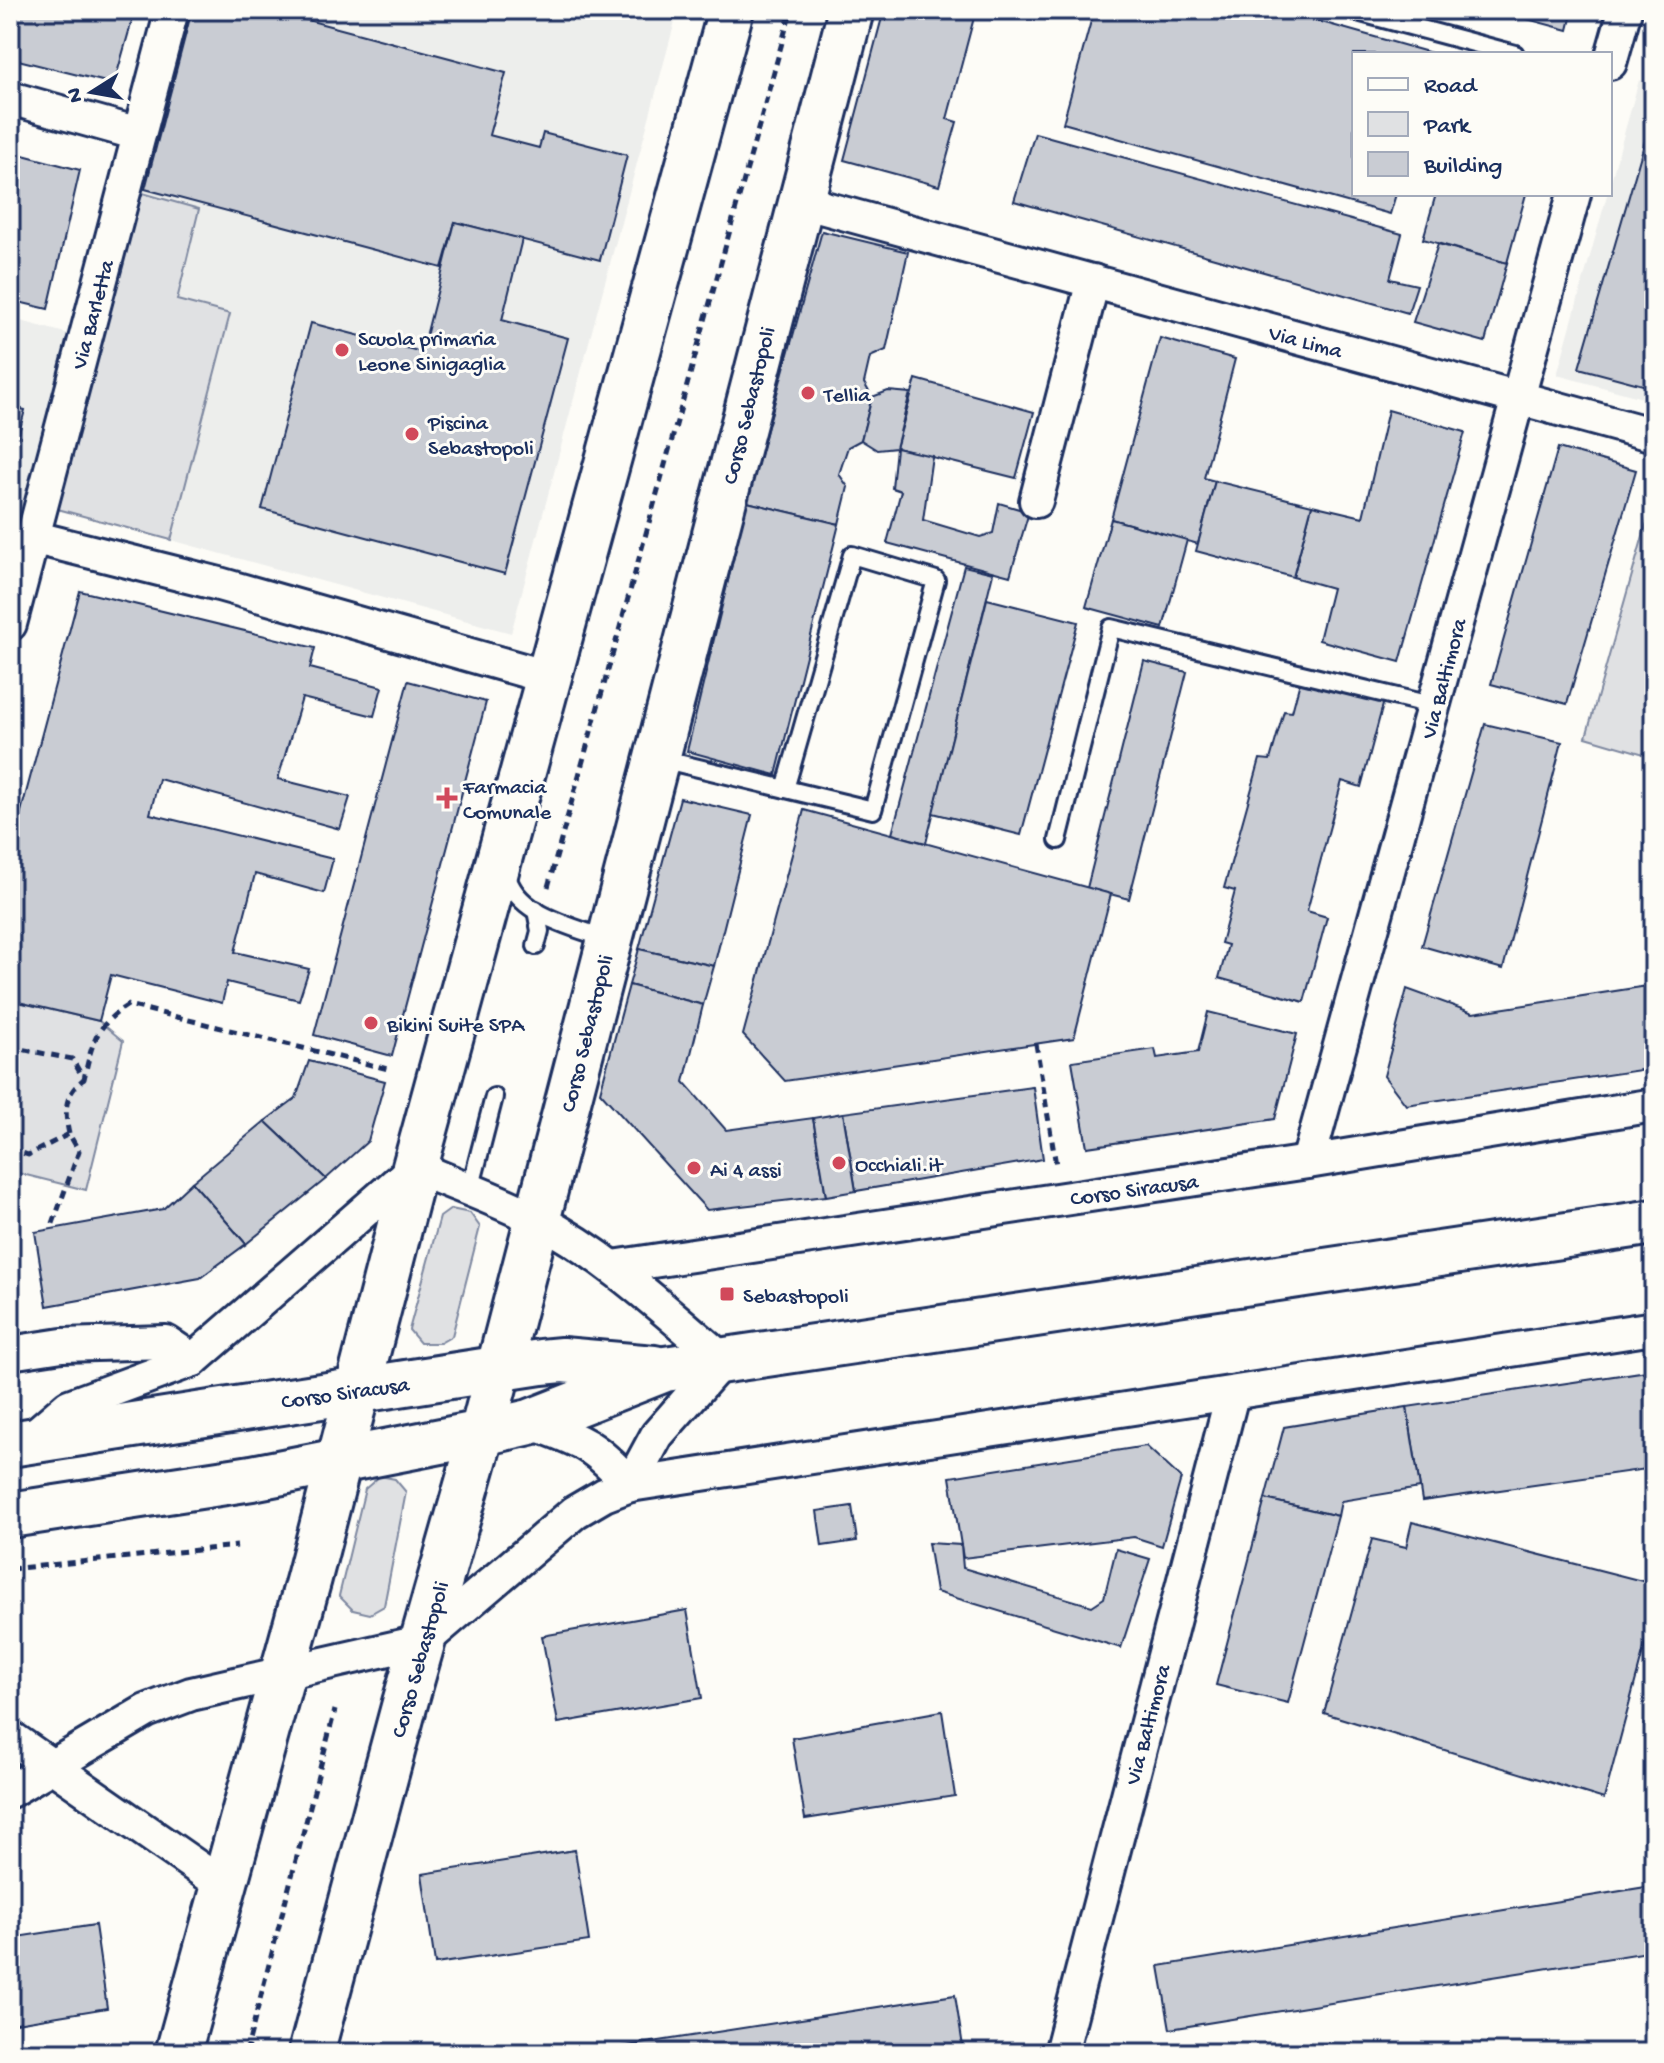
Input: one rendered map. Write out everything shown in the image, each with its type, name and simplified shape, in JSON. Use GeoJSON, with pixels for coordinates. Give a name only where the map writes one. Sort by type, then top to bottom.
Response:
{"type":"FeatureCollection","features":[{"type":"Feature","properties":{"kind":"main road"},"geometry":{"type":"LineString","coordinates":[[178,2053],[283,1672],[415,1167],[731,10]]}},
{"type":"Feature","properties":{"kind":"main road","name":"Corso Sebastopoli"},"geometry":{"type":"LineString","coordinates":[[311,2053],[482,1433],[851,10]]}},
{"type":"Feature","properties":{"kind":"main road","name":"Corso Siracusa"},"geometry":{"type":"LineString","coordinates":[[10,1515],[338,1462],[482,1433],[530,1422],[665,1369],[1654,1222]]}},
{"type":"Feature","properties":{"kind":"main road","name":"Corso Siracusa"},"geometry":{"type":"LineString","coordinates":[[19,1443],[562,1360],[665,1369]]}},
{"type":"Feature","properties":{"kind":"street","name":"Via Barletta"},"geometry":{"type":"LineString","coordinates":[[10,624],[172,10]]}},
{"type":"Feature","properties":{"kind":"street"},"geometry":{"type":"LineString","coordinates":[[1612,56],[1625,10]]}},
{"type":"Feature","properties":{"kind":"street"},"geometry":{"type":"LineString","coordinates":[[10,98],[139,134]]}},
{"type":"Feature","properties":{"kind":"street","name":"Via Baltimora"},"geometry":{"type":"LineString","coordinates":[[1308,1162],[1573,196]]}},
{"type":"Feature","properties":{"kind":"street","name":"Via Lima"},"geometry":{"type":"LineString","coordinates":[[799,201],[1654,435]]}},
{"type":"Feature","properties":{"kind":"street"},"geometry":{"type":"LineString","coordinates":[[1036,501],[1093,281]]}},
{"type":"Feature","properties":{"kind":"street"},"geometry":{"type":"LineString","coordinates":[[32,537],[219,584],[551,678]]}},
{"type":"Feature","properties":{"kind":"street","name":"Corso Siracusa"},"geometry":{"type":"LineString","coordinates":[[613,1267],[1308,1162],[1654,1105]]}},
{"type":"Feature","properties":{"kind":"street"},"geometry":{"type":"LineString","coordinates":[[415,1167],[537,1219],[613,1267],[723,1360],[657,1435],[630,1485]]}},
{"type":"Feature","properties":{"kind":"street","name":"Corso Siracusa"},"geometry":{"type":"LineString","coordinates":[[19,1443],[69,1406],[193,1360],[415,1167]]}},
{"type":"Feature","properties":{"kind":"street"},"geometry":{"type":"LineString","coordinates":[[10,1791],[146,1711],[191,1694],[424,1641],[575,1512],[630,1485],[1654,1328]]}},
{"type":"Feature","properties":{"kind":"street"},"geometry":{"type":"LineString","coordinates":[[10,1353],[62,1345],[166,1342],[193,1360]]}},
{"type":"Feature","properties":{"kind":"street","name":"Via Baltimora"},"geometry":{"type":"LineString","coordinates":[[1061,2053],[1232,1395]]}},
{"type":"Feature","properties":{"kind":"street"},"geometry":{"type":"LineString","coordinates":[[530,1422],[587,1444],[602,1454],[630,1485]]}},
{"type":"Feature","properties":{"kind":"street"},"geometry":{"type":"LineString","coordinates":[[10,1737],[223,1885]]}},
{"type":"Feature","properties":{"kind":"lane"},"geometry":{"type":"LineString","coordinates":[[1350,10],[1508,52]]}},
{"type":"Feature","properties":{"kind":"lane"},"geometry":{"type":"LineString","coordinates":[[656,758],[785,789],[873,810],[936,580],[852,555],[785,789]]}},
{"type":"Feature","properties":{"kind":"lane"},"geometry":{"type":"LineString","coordinates":[[1058,840],[1111,628],[1435,706]]}},
{"type":"Feature","properties":{"kind":"lane"},"geometry":{"type":"LineString","coordinates":[[503,853],[508,883],[536,910],[609,940]]}},
{"type":"Feature","properties":{"kind":"lane"},"geometry":{"type":"LineString","coordinates":[[536,910],[540,931],[536,946]]}},
{"type":"Feature","properties":{"kind":"lane"},"geometry":{"type":"LineString","coordinates":[[470,1190],[494,1097]]}},
{"type":"Feature","properties":{"kind":"path"},"geometry":{"type":"LineString","coordinates":[[552,885],[791,10]]}},
{"type":"Feature","properties":{"kind":"path"},"geometry":{"type":"LineString","coordinates":[[51,1229],[79,1151],[69,1134],[66,1102],[73,1087],[84,1079],[93,1037],[113,1015],[128,1005],[388,1069]]}},
{"type":"Feature","properties":{"kind":"path"},"geometry":{"type":"LineString","coordinates":[[1036,1044],[1062,1199]]}},
{"type":"Feature","properties":{"kind":"path"},"geometry":{"type":"LineString","coordinates":[[10,1047],[72,1059],[84,1079]]}},
{"type":"Feature","properties":{"kind":"path"},"geometry":{"type":"LineString","coordinates":[[10,1149],[28,1155],[69,1134]]}},
{"type":"Feature","properties":{"kind":"path"},"geometry":{"type":"LineString","coordinates":[[10,1569],[237,1546]]}},
{"type":"Feature","properties":{"kind":"path"},"geometry":{"type":"LineString","coordinates":[[246,2053],[335,1710]]}},
{"type":"Feature","properties":{"kind":"shaded area","name":"Scuola primaria Leone Sinigaglia"},"geometry":{"type":"Polygon","coordinates":[[[188,10],[678,10],[511,633],[54,508],[188,10]]]}},
{"type":"Feature","properties":{"kind":"shaded area"},"geometry":{"type":"Polygon","coordinates":[[[1639,80],[1654,84],[1654,401],[1557,375],[1607,196],[1612,196],[1612,177],[1639,80]]]}},
{"type":"Feature","properties":{"kind":"shaded area"},"geometry":{"type":"Polygon","coordinates":[[[10,318],[69,334],[10,549],[10,318]]]}},
{"type":"Feature","properties":{"kind":"green space"},"geometry":{"type":"Polygon","coordinates":[[[139,192],[199,209],[177,300],[230,314],[171,540],[54,508],[139,192]]]}},
{"type":"Feature","properties":{"kind":"green space"},"geometry":{"type":"Polygon","coordinates":[[[1654,497],[1654,757],[1586,737],[1654,497]]]}},
{"type":"Feature","properties":{"kind":"green space"},"geometry":{"type":"Polygon","coordinates":[[[10,1000],[99,1021],[123,1041],[86,1190],[10,1171],[10,1000]]]}},
{"type":"Feature","properties":{"kind":"green space"},"geometry":{"type":"Polygon","coordinates":[[[451,1209],[470,1213],[480,1227],[452,1336],[440,1343],[420,1343],[409,1330],[440,1217],[451,1209]]]}},
{"type":"Feature","properties":{"kind":"green space"},"geometry":{"type":"Polygon","coordinates":[[[380,1476],[395,1479],[406,1492],[384,1606],[370,1614],[353,1610],[339,1596],[365,1489],[380,1476]]]}},
{"type":"Feature","properties":{"kind":"building"},"geometry":{"type":"Polygon","coordinates":[[[10,10],[135,10],[114,84],[10,58],[10,10]]]}},
{"type":"Feature","properties":{"kind":"building"},"geometry":{"type":"Polygon","coordinates":[[[192,10],[270,10],[506,73],[489,135],[539,148],[543,133],[627,155],[600,260],[455,222],[442,268],[145,189],[192,10]]]}},
{"type":"Feature","properties":{"kind":"building"},"geometry":{"type":"Polygon","coordinates":[[[884,10],[976,10],[947,119],[957,122],[939,186],[844,160],[884,10]]]}},
{"type":"Feature","properties":{"kind":"building"},"geometry":{"type":"Polygon","coordinates":[[[1094,10],[1279,10],[1428,52],[1352,52],[1352,196],[1395,196],[1390,214],[1063,123],[1094,10]]]}},
{"type":"Feature","properties":{"kind":"building"},"geometry":{"type":"Polygon","coordinates":[[[1494,10],[1573,10],[1568,30],[1494,10]]]}},
{"type":"Feature","properties":{"kind":"building"},"geometry":{"type":"Polygon","coordinates":[[[1654,110],[1654,388],[1579,368],[1654,110]]]}},
{"type":"Feature","properties":{"kind":"building"},"geometry":{"type":"Polygon","coordinates":[[[1035,133],[1402,234],[1390,279],[1417,285],[1408,313],[1014,201],[1035,133]]]}},
{"type":"Feature","properties":{"kind":"building"},"geometry":{"type":"Polygon","coordinates":[[[19,154],[80,170],[48,309],[10,300],[10,187],[19,154]]]}},
{"type":"Feature","properties":{"kind":"building"},"geometry":{"type":"Polygon","coordinates":[[[1435,196],[1525,196],[1507,263],[1423,239],[1435,196]]]}},
{"type":"Feature","properties":{"kind":"building","name":"Piscina Sebastopoli"},"geometry":{"type":"Polygon","coordinates":[[[455,222],[522,239],[502,320],[568,338],[505,574],[262,509],[311,323],[422,352],[455,222]]]}},
{"type":"Feature","properties":{"kind":"building"},"geometry":{"type":"Polygon","coordinates":[[[822,231],[908,252],[886,350],[870,357],[864,383],[872,397],[861,440],[848,447],[839,474],[848,487],[839,524],[747,502],[822,231]]]}},
{"type":"Feature","properties":{"kind":"building"},"geometry":{"type":"Polygon","coordinates":[[[1438,244],[1507,263],[1485,342],[1413,322],[1438,244]]]}},
{"type":"Feature","properties":{"kind":"building"},"geometry":{"type":"Polygon","coordinates":[[[1160,338],[1235,359],[1204,478],[1215,481],[1198,544],[1111,519],[1160,338]]]}},
{"type":"Feature","properties":{"kind":"building"},"geometry":{"type":"Polygon","coordinates":[[[916,379],[1034,412],[1016,478],[896,448],[916,379]]]}},
{"type":"Feature","properties":{"kind":"building"},"geometry":{"type":"Polygon","coordinates":[[[888,391],[910,393],[896,448],[877,450],[861,440],[872,397],[888,391]]]}},
{"type":"Feature","properties":{"kind":"building"},"geometry":{"type":"Polygon","coordinates":[[[10,406],[25,410],[10,467],[10,406]]]}},
{"type":"Feature","properties":{"kind":"building"},"geometry":{"type":"Polygon","coordinates":[[[1388,410],[1465,432],[1400,662],[1319,640],[1332,588],[1293,577],[1312,505],[1363,517],[1388,410]]]}},
{"type":"Feature","properties":{"kind":"building"},"geometry":{"type":"Polygon","coordinates":[[[896,448],[932,456],[923,520],[980,537],[993,533],[999,503],[1029,512],[1010,576],[887,543],[901,491],[892,488],[896,448]]]}},
{"type":"Feature","properties":{"kind":"building"},"geometry":{"type":"Polygon","coordinates":[[[1558,448],[1636,470],[1567,704],[1491,684],[1558,448]]]}},
{"type":"Feature","properties":{"kind":"building"},"geometry":{"type":"Polygon","coordinates":[[[1215,481],[1312,505],[1293,577],[1196,551],[1215,481]]]}},
{"type":"Feature","properties":{"kind":"building"},"geometry":{"type":"Polygon","coordinates":[[[747,502],[839,524],[776,775],[687,751],[747,502]]]}},
{"type":"Feature","properties":{"kind":"building"},"geometry":{"type":"Polygon","coordinates":[[[1111,519],[1187,540],[1163,628],[1086,607],[1111,519]]]}},
{"type":"Feature","properties":{"kind":"building"},"geometry":{"type":"Polygon","coordinates":[[[964,566],[993,573],[926,843],[892,834],[964,566]]]}},
{"type":"Feature","properties":{"kind":"building"},"geometry":{"type":"Polygon","coordinates":[[[80,591],[315,648],[310,668],[382,687],[374,716],[302,698],[278,779],[350,797],[340,829],[159,779],[150,814],[333,859],[324,893],[255,874],[235,952],[309,969],[299,1000],[227,982],[222,1003],[111,975],[99,1021],[10,1000],[10,853],[80,591]]]}},
{"type":"Feature","properties":{"kind":"building"},"geometry":{"type":"Polygon","coordinates":[[[987,599],[1078,622],[1021,835],[933,813],[987,599]]]}},
{"type":"Feature","properties":{"kind":"building"},"geometry":{"type":"Polygon","coordinates":[[[1144,661],[1187,672],[1129,899],[1087,888],[1144,661]]]}},
{"type":"Feature","properties":{"kind":"building"},"geometry":{"type":"Polygon","coordinates":[[[1301,678],[1384,701],[1361,787],[1342,781],[1307,911],[1327,917],[1304,1002],[1219,978],[1228,945],[1221,943],[1235,891],[1224,888],[1260,759],[1270,760],[1284,711],[1292,712],[1301,678]]]}},
{"type":"Feature","properties":{"kind":"building"},"geometry":{"type":"Polygon","coordinates":[[[408,681],[486,702],[392,1056],[314,1035],[408,681]]]}},
{"type":"Feature","properties":{"kind":"building"},"geometry":{"type":"Polygon","coordinates":[[[1485,724],[1562,742],[1503,969],[1422,946],[1485,724]]]}},
{"type":"Feature","properties":{"kind":"building"},"geometry":{"type":"Polygon","coordinates":[[[680,798],[752,815],[714,966],[639,949],[680,798]]]}},
{"type":"Feature","properties":{"kind":"building"},"geometry":{"type":"Polygon","coordinates":[[[804,810],[1111,894],[1074,1038],[785,1081],[743,1035],[804,810]]]}},
{"type":"Feature","properties":{"kind":"building"},"geometry":{"type":"Polygon","coordinates":[[[639,949],[714,966],[703,1005],[629,985],[639,949]]]}},
{"type":"Feature","properties":{"kind":"building"},"geometry":{"type":"Polygon","coordinates":[[[629,985],[703,1005],[684,1082],[726,1130],[813,1118],[826,1196],[707,1210],[600,1092],[629,985]]]}},
{"type":"Feature","properties":{"kind":"building"},"geometry":{"type":"Polygon","coordinates":[[[1654,985],[1654,1068],[1406,1105],[1384,1076],[1407,989],[1473,1013],[1654,985]]]}},
{"type":"Feature","properties":{"kind":"building"},"geometry":{"type":"Polygon","coordinates":[[[1208,1012],[1297,1034],[1275,1119],[1087,1147],[1072,1061],[1155,1049],[1157,1058],[1198,1052],[1208,1012]]]}},
{"type":"Feature","properties":{"kind":"building"},"geometry":{"type":"Polygon","coordinates":[[[309,1061],[385,1081],[368,1141],[326,1179],[265,1121],[296,1098],[309,1061]]]}},
{"type":"Feature","properties":{"kind":"building"},"geometry":{"type":"Polygon","coordinates":[[[1033,1087],[1043,1159],[856,1191],[843,1113],[1033,1087]]]}},
{"type":"Feature","properties":{"kind":"building"},"geometry":{"type":"Polygon","coordinates":[[[843,1113],[856,1191],[826,1196],[813,1118],[843,1113]]]}},
{"type":"Feature","properties":{"kind":"building"},"geometry":{"type":"Polygon","coordinates":[[[265,1121],[326,1179],[246,1244],[192,1182],[265,1121]]]}},
{"type":"Feature","properties":{"kind":"building"},"geometry":{"type":"Polygon","coordinates":[[[192,1182],[246,1244],[200,1278],[47,1306],[35,1232],[163,1209],[192,1182]]]}},
{"type":"Feature","properties":{"kind":"building"},"geometry":{"type":"Polygon","coordinates":[[[1654,1370],[1654,1468],[1422,1501],[1407,1407],[1654,1370]]]}},
{"type":"Feature","properties":{"kind":"building"},"geometry":{"type":"Polygon","coordinates":[[[1407,1407],[1420,1488],[1341,1501],[1338,1516],[1265,1499],[1284,1427],[1407,1407]]]}},
{"type":"Feature","properties":{"kind":"building"},"geometry":{"type":"Polygon","coordinates":[[[1146,1446],[1181,1478],[1162,1546],[1134,1537],[963,1558],[950,1477],[1146,1446]]]}},
{"type":"Feature","properties":{"kind":"building"},"geometry":{"type":"Polygon","coordinates":[[[1265,1499],[1338,1516],[1288,1703],[1216,1685],[1265,1499]]]}},
{"type":"Feature","properties":{"kind":"building"},"geometry":{"type":"Polygon","coordinates":[[[852,1506],[857,1541],[822,1546],[817,1511],[852,1506]]]}},
{"type":"Feature","properties":{"kind":"building"},"geometry":{"type":"Polygon","coordinates":[[[1412,1522],[1654,1584],[1654,1611],[1604,1799],[1324,1713],[1372,1539],[1406,1547],[1412,1522]]]}},
{"type":"Feature","properties":{"kind":"building"},"geometry":{"type":"Polygon","coordinates":[[[928,1543],[961,1545],[963,1568],[1092,1606],[1104,1598],[1116,1549],[1150,1559],[1121,1648],[936,1592],[928,1543]]]}},
{"type":"Feature","properties":{"kind":"building"},"geometry":{"type":"Polygon","coordinates":[[[687,1610],[702,1698],[558,1723],[542,1636],[687,1610]]]}},
{"type":"Feature","properties":{"kind":"building"},"geometry":{"type":"Polygon","coordinates":[[[942,1711],[955,1796],[805,1819],[792,1738],[942,1711]]]}},
{"type":"Feature","properties":{"kind":"building"},"geometry":{"type":"Polygon","coordinates":[[[575,1850],[589,1941],[435,1964],[422,1874],[575,1850]]]}},
{"type":"Feature","properties":{"kind":"building"},"geometry":{"type":"Polygon","coordinates":[[[1652,1886],[1654,1951],[1170,2029],[1159,1966],[1652,1886]]]}},
{"type":"Feature","properties":{"kind":"building"},"geometry":{"type":"Polygon","coordinates":[[[95,1925],[107,2008],[10,2024],[10,1938],[95,1925]]]}},
{"type":"Feature","properties":{"kind":"building"},"geometry":{"type":"Polygon","coordinates":[[[955,1995],[964,2053],[582,2053],[955,1995]]]}},
{"type":"Feature","properties":{"kind":"place","name":"Scuola primaria Leone Sinigaglia"},"geometry":{"type":"Point","coordinates":[342,350]}},
{"type":"Feature","properties":{"kind":"place","name":"Tellia"},"geometry":{"type":"Point","coordinates":[808,393]}},
{"type":"Feature","properties":{"kind":"place","name":"Piscina Sebastopoli"},"geometry":{"type":"Point","coordinates":[412,434]}},
{"type":"Feature","properties":{"kind":"place","name":"Farmacia Comunale"},"geometry":{"type":"Point","coordinates":[447,798]}},
{"type":"Feature","properties":{"kind":"place","name":"Bikini Suite SPA"},"geometry":{"type":"Point","coordinates":[371,1023]}},
{"type":"Feature","properties":{"kind":"place","name":"Occhiali.it"},"geometry":{"type":"Point","coordinates":[839,1163]}},
{"type":"Feature","properties":{"kind":"place","name":"Ai 4 assi"},"geometry":{"type":"Point","coordinates":[694,1168]}},
{"type":"Feature","properties":{"kind":"place","name":"Sebastopoli"},"geometry":{"type":"Point","coordinates":[727,1294]}}]}
